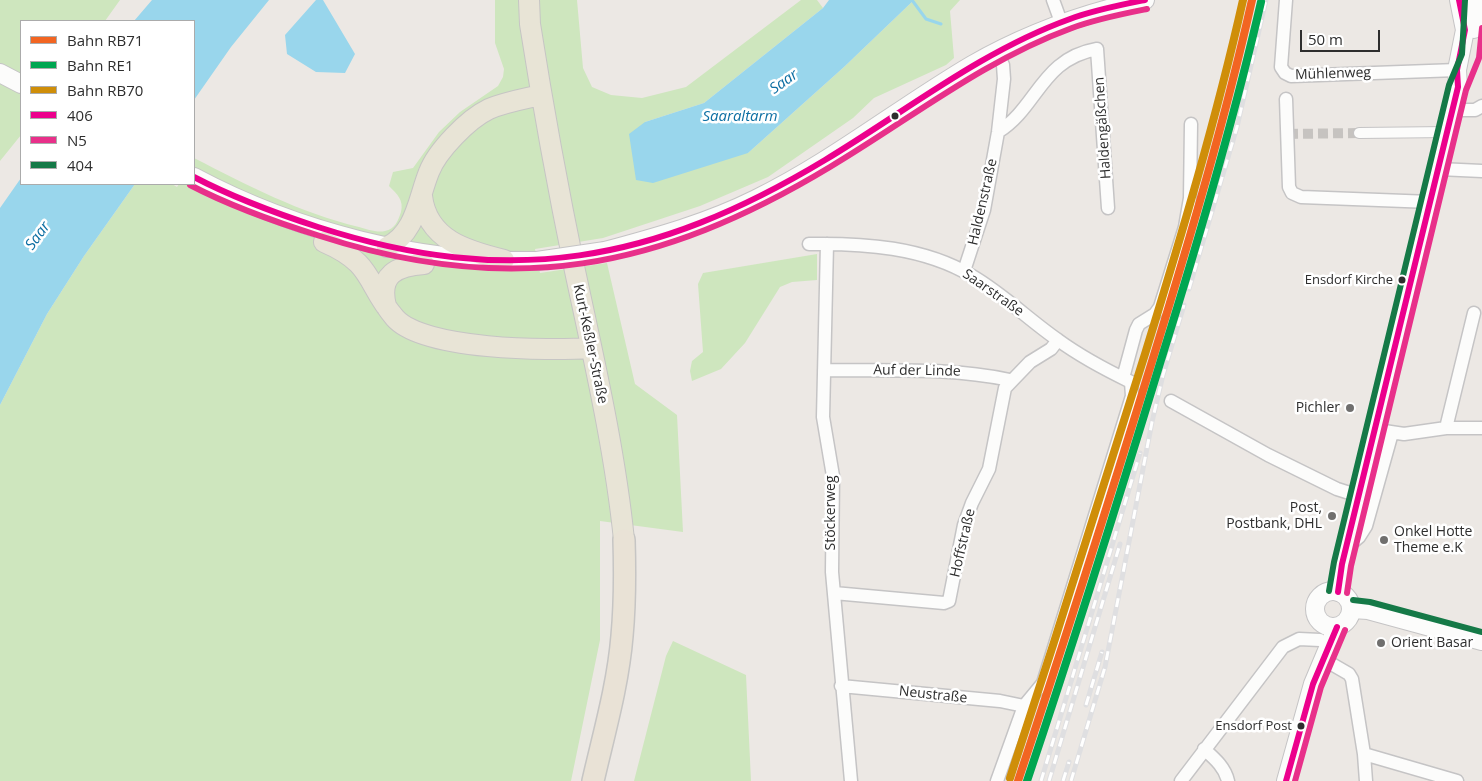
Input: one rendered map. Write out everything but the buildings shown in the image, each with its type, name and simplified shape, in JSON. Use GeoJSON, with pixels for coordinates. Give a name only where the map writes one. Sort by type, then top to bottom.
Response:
{"type":"FeatureCollection","features":[{"type":"Feature","properties":{"kind":"highway"},"geometry":{"type":"LineString","coordinates":[[593,781],[610,710],[622,636],[625,599],[624,540]]}},
{"type":"Feature","properties":{"kind":"main road","name":"Kurt-Keßler-Straße"},"geometry":{"type":"LineString","coordinates":[[529,0],[530,24],[554,169],[620,497],[624,540]]}},
{"type":"Feature","properties":{"kind":"main road"},"geometry":{"type":"LineString","coordinates":[[195,178],[281,226],[324,242],[392,259],[424,264],[468,267],[605,251],[651,239],[724,214],[757,199],[825,160],[973,65],[1062,22],[1145,0]]}},
{"type":"Feature","properties":{"kind":"main road"},"geometry":{"type":"LineString","coordinates":[[1338,592],[1346,548],[1359,496],[1384,431],[1431,202],[1453,110],[1464,30],[1459,0]]}},
{"type":"Feature","properties":{"kind":"main road"},"geometry":{"type":"LineString","coordinates":[[1457,78],[1465,76],[1472,47],[1474,0]]}},
{"type":"Feature","properties":{"kind":"main road"},"geometry":{"type":"LineString","coordinates":[[0,73],[20,83]]}},
{"type":"Feature","properties":{"kind":"main road"},"geometry":{"type":"LineString","coordinates":[[387,247],[406,233],[422,196],[429,170],[443,149],[466,126],[488,110],[542,95]]}},
{"type":"Feature","properties":{"kind":"main road"},"geometry":{"type":"LineString","coordinates":[[224,193],[325,230],[387,247],[435,255],[531,261]]}},
{"type":"Feature","properties":{"kind":"main road"},"geometry":{"type":"LineString","coordinates":[[422,196],[423,206],[430,220],[450,240],[465,250],[504,260]]}},
{"type":"Feature","properties":{"kind":"main road"},"geometry":{"type":"LineString","coordinates":[[324,242],[354,258],[366,270],[387,308],[406,328],[443,340],[543,350],[591,348]]}},
{"type":"Feature","properties":{"kind":"main road"},"geometry":{"type":"LineString","coordinates":[[387,308],[384,297],[385,285],[390,276],[400,267],[424,264]]}},
{"type":"Feature","properties":{"kind":"main road"},"geometry":{"type":"LineString","coordinates":[[1326,592],[1338,592],[1348,598],[1352,609],[1346,623],[1329,625],[1316,612],[1318,601],[1326,592]]}},
{"type":"Feature","properties":{"kind":"main road"},"geometry":{"type":"LineString","coordinates":[[1352,609],[1368,610],[1482,641]]}},
{"type":"Feature","properties":{"kind":"main road"},"geometry":{"type":"LineString","coordinates":[[1286,781],[1313,684],[1320,640],[1329,625]]}},
{"type":"Feature","properties":{"kind":"main road"},"geometry":{"type":"LineString","coordinates":[[1313,684],[1323,660],[1329,625]]}},
{"type":"Feature","properties":{"kind":"street"},"geometry":{"type":"LineString","coordinates":[[1053,0],[1062,22]]}},
{"type":"Feature","properties":{"kind":"street","name":"Mühlenweg"},"geometry":{"type":"LineString","coordinates":[[1286,0],[1281,67],[1285,73],[1291,76],[1422,70],[1457,78]]}},
{"type":"Feature","properties":{"kind":"street","name":"Haldengäßchen"},"geometry":{"type":"LineString","coordinates":[[998,132],[1013,121],[1058,66],[1072,56],[1097,49],[1108,208]]}},
{"type":"Feature","properties":{"kind":"street","name":"Haldenstraße"},"geometry":{"type":"LineString","coordinates":[[964,271],[984,210],[998,132],[1004,78],[1003,65],[997,53]]}},
{"type":"Feature","properties":{"kind":"street"},"geometry":{"type":"LineString","coordinates":[[1286,99],[1289,187],[1292,194],[1301,197],[1431,202]]}},
{"type":"Feature","properties":{"kind":"street"},"geometry":{"type":"LineString","coordinates":[[1453,110],[1475,110],[1482,106]]}},
{"type":"Feature","properties":{"kind":"street"},"geometry":{"type":"LineString","coordinates":[[997,781],[1024,706],[1043,682],[1132,396],[1127,380],[1136,330],[1139,324],[1155,314],[1164,297],[1185,227],[1190,198],[1191,124]]}},
{"type":"Feature","properties":{"kind":"street"},"geometry":{"type":"LineString","coordinates":[[1359,133],[1448,132]]}},
{"type":"Feature","properties":{"kind":"street"},"geometry":{"type":"LineString","coordinates":[[1439,169],[1482,171]]}},
{"type":"Feature","properties":{"kind":"street","name":"Saarstraße"},"geometry":{"type":"LineString","coordinates":[[809,244],[851,243],[896,249],[964,271],[990,288],[1058,340],[1127,380]]}},
{"type":"Feature","properties":{"kind":"street","name":"Stöckerweg"},"geometry":{"type":"LineString","coordinates":[[827,244],[823,417],[833,476],[831,555],[841,686],[851,781]]}},
{"type":"Feature","properties":{"kind":"street"},"geometry":{"type":"LineString","coordinates":[[1446,428],[1474,312]]}},
{"type":"Feature","properties":{"kind":"street","name":"Hoffstraße"},"geometry":{"type":"LineString","coordinates":[[834,594],[944,603],[949,601],[964,525],[972,503],[989,469],[1003,395],[1010,380],[1037,357],[1051,349],[1058,340]]}},
{"type":"Feature","properties":{"kind":"street","name":"Auf der Linde"},"geometry":{"type":"LineString","coordinates":[[824,370],[941,370],[1010,380]]}},
{"type":"Feature","properties":{"kind":"street"},"geometry":{"type":"LineString","coordinates":[[1171,401],[1268,455],[1337,489],[1359,496]]}},
{"type":"Feature","properties":{"kind":"street"},"geometry":{"type":"LineString","coordinates":[[1346,548],[1359,537],[1369,519],[1384,431],[1418,433],[1446,428],[1482,428]]}},
{"type":"Feature","properties":{"kind":"street"},"geometry":{"type":"LineString","coordinates":[[1181,781],[1283,647],[1299,639],[1320,640]]}},
{"type":"Feature","properties":{"kind":"street"},"geometry":{"type":"LineString","coordinates":[[1323,660],[1349,674],[1354,686],[1366,781]]}},
{"type":"Feature","properties":{"kind":"street","name":"Neustraße"},"geometry":{"type":"LineString","coordinates":[[841,686],[1000,701],[1024,706]]}},
{"type":"Feature","properties":{"kind":"street"},"geometry":{"type":"LineString","coordinates":[[1204,749],[1218,762],[1224,770],[1228,781]]}},
{"type":"Feature","properties":{"kind":"street"},"geometry":{"type":"LineString","coordinates":[[1364,754],[1457,781]]}},
{"type":"Feature","properties":{"kind":"green space"},"geometry":{"type":"Polygon","coordinates":[[[0,0],[120,0],[106,20],[20,20],[20,136],[0,161],[0,0]]]}},
{"type":"Feature","properties":{"kind":"green space"},"geometry":{"type":"Polygon","coordinates":[[[495,0],[577,0],[583,68],[592,87],[611,95],[642,98],[686,87],[801,0],[817,0],[823,8],[704,103],[645,122],[748,153],[844,67],[914,0],[960,0],[950,11],[954,58],[946,65],[874,98],[853,118],[768,177],[700,206],[603,238],[535,249],[540,273],[607,263],[635,384],[677,415],[683,532],[600,521],[600,640],[571,781],[0,781],[0,405],[47,314],[84,256],[134,185],[174,185],[177,187],[178,185],[195,185],[195,158],[274,197],[316,214],[375,231],[385,231],[391,228],[397,221],[402,208],[399,198],[389,186],[393,172],[413,168],[439,132],[460,112],[498,86],[503,77],[504,69],[495,43],[495,0]]]}},
{"type":"Feature","properties":{"kind":"green space"},"geometry":{"type":"Polygon","coordinates":[[[817,254],[817,280],[792,282],[780,287],[745,343],[721,369],[692,381],[690,371],[692,361],[703,352],[698,284],[703,273],[817,254]]]}},
{"type":"Feature","properties":{"kind":"green space"},"geometry":{"type":"Polygon","coordinates":[[[673,641],[746,675],[751,781],[634,781],[666,656],[673,641]]]}},
{"type":"Feature","properties":{"kind":"water"},"geometry":{"type":"Polygon","coordinates":[[[152,0],[269,0],[231,47],[195,99],[195,20],[135,20],[152,0]]]}},
{"type":"Feature","properties":{"kind":"water"},"geometry":{"type":"Polygon","coordinates":[[[316,0],[323,0],[355,54],[345,73],[316,72],[287,54],[285,35],[316,0]]]}},
{"type":"Feature","properties":{"kind":"water","name":"Saaraltarm"},"geometry":{"type":"Polygon","coordinates":[[[829,0],[914,0],[844,67],[748,153],[653,183],[636,180],[629,134],[645,122],[704,103],[823,8],[829,0]]]}},
{"type":"Feature","properties":{"kind":"water","name":"Saar"},"geometry":{"type":"Polygon","coordinates":[[[20,179],[20,185],[134,185],[84,256],[47,314],[0,405],[0,208],[20,179]]]}},
{"type":"Feature","properties":{"kind":"waterway"},"geometry":{"type":"LineString","coordinates":[[912,0],[926,19],[941,24]]}},
{"type":"Feature","properties":{"kind":"tunnel"},"geometry":{"type":"LineString","coordinates":[[1288,134],[1359,133]]}},
{"type":"Feature","properties":{"kind":"railway"},"geometry":{"type":"LineString","coordinates":[[1189,289],[1237,127],[1266,0]]}},
{"type":"Feature","properties":{"kind":"railway"},"geometry":{"type":"LineString","coordinates":[[1071,781],[1105,667],[1152,422],[1163,375],[1184,305]]}},
{"type":"Feature","properties":{"kind":"railway"},"geometry":{"type":"LineString","coordinates":[[1041,781],[1140,453]]}},
{"type":"Feature","properties":{"kind":"railway"},"geometry":{"type":"LineString","coordinates":[[1049,781],[1120,544]]}},
{"type":"Feature","properties":{"kind":"railway"},"geometry":{"type":"LineString","coordinates":[[1086,705],[1102,652]]}},
{"type":"Feature","properties":{"kind":"railway"},"geometry":{"type":"LineString","coordinates":[[1063,781],[1069,762]]}},
{"type":"Feature","properties":{"kind":"rail line","name":"RB70"},"geometry":{"type":"LineString","coordinates":[[1010,778],[1172,266],[1210,134],[1243,0]]}},
{"type":"Feature","properties":{"kind":"rail line","name":"RB71"},"geometry":{"type":"LineString","coordinates":[[1018,781],[1104,515],[1181,267],[1219,134],[1252,0]]}},
{"type":"Feature","properties":{"kind":"rail line","name":"RE1"},"geometry":{"type":"LineString","coordinates":[[1027,781],[1096,571],[1188,271],[1227,137],[1261,2]]}},
{"type":"Feature","properties":{"kind":"transit line","name":"406"},"geometry":{"type":"LineString","coordinates":[[195,178],[239,198],[286,216],[318,227],[388,246],[454,257],[518,260],[579,255],[640,243],[701,223],[762,195],[825,160],[974,65],[1005,48],[1037,32],[1079,16],[1145,0]]}},
{"type":"Feature","properties":{"kind":"transit line","name":"406"},"geometry":{"type":"LineString","coordinates":[[1338,592],[1342,564],[1458,87],[1457,70],[1465,30],[1459,0]]}},
{"type":"Feature","properties":{"kind":"transit line","name":"404"},"geometry":{"type":"LineString","coordinates":[[1329,591],[1334,562],[1449,85],[1462,54],[1465,0]]}},
{"type":"Feature","properties":{"kind":"transit line","name":"N5"},"geometry":{"type":"LineString","coordinates":[[190,185],[270,220],[390,255],[456,266],[520,269],[582,263],[644,250],[705,230],[767,202],[830,167],[948,92],[1008,57],[1040,41],[1081,25],[1147,9]]}},
{"type":"Feature","properties":{"kind":"transit line","name":"N5"},"geometry":{"type":"LineString","coordinates":[[1347,593],[1351,566],[1466,90],[1479,58],[1482,28]]}},
{"type":"Feature","properties":{"kind":"transit line","name":"404"},"geometry":{"type":"LineString","coordinates":[[1353,600],[1370,602],[1482,632]]}},
{"type":"Feature","properties":{"kind":"transit line","name":"406"},"geometry":{"type":"LineString","coordinates":[[1286,781],[1313,684],[1337,627]]}},
{"type":"Feature","properties":{"kind":"transit line","name":"N5"},"geometry":{"type":"LineString","coordinates":[[1295,781],[1321,687],[1345,630]]}},
{"type":"Feature","properties":{"kind":"place","name":"Ensdorf Kirche"},"geometry":{"type":"Point","coordinates":[1402,280]}},
{"type":"Feature","properties":{"kind":"place","name":"Pichler"},"geometry":{"type":"Point","coordinates":[1350,408]}},
{"type":"Feature","properties":{"kind":"place","name":"Post, Postbank, DHL"},"geometry":{"type":"Point","coordinates":[1332,516]}},
{"type":"Feature","properties":{"kind":"place","name":"Onkel Hotte Theme e.K"},"geometry":{"type":"Point","coordinates":[1384,540]}},
{"type":"Feature","properties":{"kind":"place","name":"Orient Basar"},"geometry":{"type":"Point","coordinates":[1381,643]}},
{"type":"Feature","properties":{"kind":"place","name":"Ensdorf Post"},"geometry":{"type":"Point","coordinates":[1301,726]}}]}
